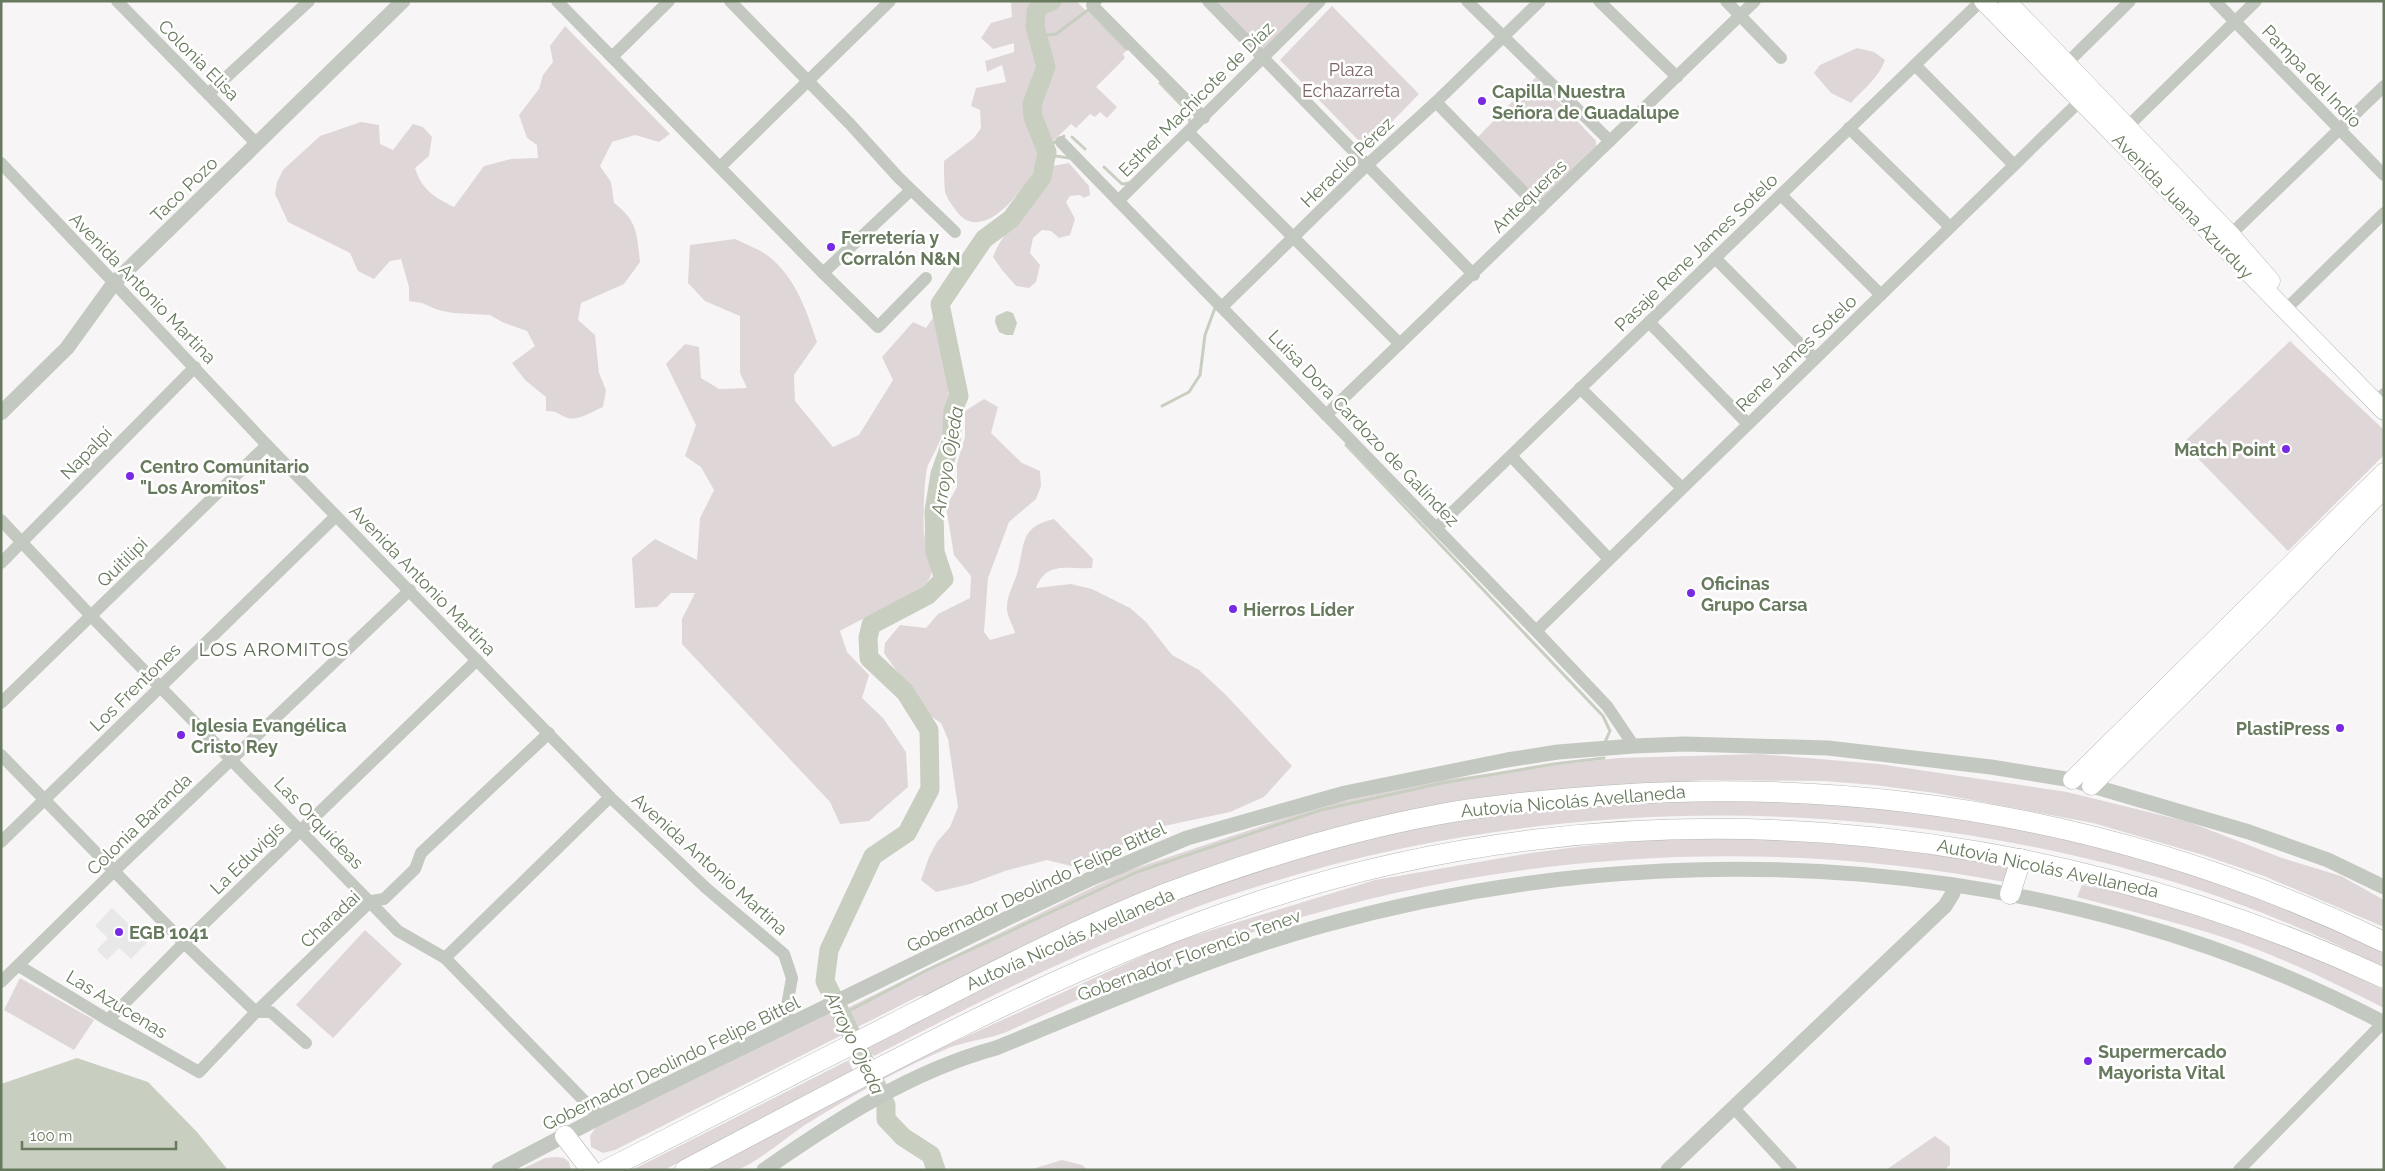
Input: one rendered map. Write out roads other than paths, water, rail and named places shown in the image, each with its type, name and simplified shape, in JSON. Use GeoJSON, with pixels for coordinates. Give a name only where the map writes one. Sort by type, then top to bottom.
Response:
{"type":"FeatureCollection","features":[{"type":"Feature","properties":{"kind":"highway","name":"Autovía Nicolás Avellaneda"},"geometry":{"type":"LineString","coordinates":[[606,1170],[1026,955],[1095,923],[1170,892],[1260,860],[1363,831],[1434,816],[1496,806],[1607,795],[1694,791],[1790,792],[1906,801],[1992,814],[2129,845],[2194,865],[2302,905],[2384,942]]}},
{"type":"Feature","properties":{"kind":"highway","name":"Autovía Nicolás Avellaneda"},"geometry":{"type":"LineString","coordinates":[[684,1170],[860,1079],[1083,969],[1180,929],[1326,880],[1437,855],[1496,846],[1594,835],[1715,828],[1792,830],[1931,842],[2106,878],[2181,898],[2274,930],[2384,978]]}},
{"type":"Feature","properties":{"kind":"highway"},"geometry":{"type":"LineString","coordinates":[[2010,894],[2021,859]]}},
{"type":"Feature","properties":{"kind":"highway"},"geometry":{"type":"LineString","coordinates":[[565,1136],[590,1170]]}},
{"type":"Feature","properties":{"kind":"main road","name":"Avenida Juana Azurduy"},"geometry":{"type":"LineString","coordinates":[[1982,1],[2061,69],[2226,240],[2288,308],[2383,400]]}},
{"type":"Feature","properties":{"kind":"main road","name":"Avenida Juana Azurduy"},"geometry":{"type":"LineString","coordinates":[[2007,1],[2061,69],[2081,100],[2123,132]]}},
{"type":"Feature","properties":{"kind":"main road"},"geometry":{"type":"LineString","coordinates":[[2091,786],[2384,472]]}},
{"type":"Feature","properties":{"kind":"main road"},"geometry":{"type":"LineString","coordinates":[[2072,780],[2131,720],[2254,612],[2384,489]]}},
{"type":"Feature","properties":{"kind":"street","name":"Colonia Elisa"},"geometry":{"type":"LineString","coordinates":[[116,1],[257,144]]}},
{"type":"Feature","properties":{"kind":"street"},"geometry":{"type":"LineString","coordinates":[[208,94],[309,1]]}},
{"type":"Feature","properties":{"kind":"street","name":"Taco Pozo"},"geometry":{"type":"LineString","coordinates":[[1,413],[67,348],[114,283],[403,1]]}},
{"type":"Feature","properties":{"kind":"street"},"geometry":{"type":"LineString","coordinates":[[557,1],[878,327],[926,278]]}},
{"type":"Feature","properties":{"kind":"street"},"geometry":{"type":"LineString","coordinates":[[612,57],[669,1]]}},
{"type":"Feature","properties":{"kind":"street"},"geometry":{"type":"LineString","coordinates":[[730,1],[850,124],[911,190],[955,232]]}},
{"type":"Feature","properties":{"kind":"street"},"geometry":{"type":"LineString","coordinates":[[720,167],[890,1]]}},
{"type":"Feature","properties":{"kind":"street"},"geometry":{"type":"LineString","coordinates":[[1208,1],[1474,275]]}},
{"type":"Feature","properties":{"kind":"street","name":"Esther Machicote de Díaz"},"geometry":{"type":"LineString","coordinates":[[1118,201],[1189,133],[1320,1]]}},
{"type":"Feature","properties":{"kind":"street"},"geometry":{"type":"LineString","coordinates":[[1467,1],[1610,141]]}},
{"type":"Feature","properties":{"kind":"street","name":"Heraclio Pérez"},"geometry":{"type":"LineString","coordinates":[[1222,307],[1367,165],[1436,102],[1540,1]]}},
{"type":"Feature","properties":{"kind":"street"},"geometry":{"type":"LineString","coordinates":[[1599,1],[1677,77]]}},
{"type":"Feature","properties":{"kind":"street"},"geometry":{"type":"LineString","coordinates":[[1726,1],[1781,58]]}},
{"type":"Feature","properties":{"kind":"street","name":"Antequeras"},"geometry":{"type":"LineString","coordinates":[[1326,414],[1474,275],[1755,1]]}},
{"type":"Feature","properties":{"kind":"street","name":"Pasaje Rene James Sotelo"},"geometry":{"type":"LineString","coordinates":[[1436,528],[1982,1]]}},
{"type":"Feature","properties":{"kind":"street"},"geometry":{"type":"LineString","coordinates":[[2061,69],[2130,1]]}},
{"type":"Feature","properties":{"kind":"street","name":"Pampa del Indio"},"geometry":{"type":"LineString","coordinates":[[2215,1],[2338,130],[2384,175]]}},
{"type":"Feature","properties":{"kind":"street"},"geometry":{"type":"LineString","coordinates":[[2123,132],[2256,1]]}},
{"type":"Feature","properties":{"kind":"street"},"geometry":{"type":"LineString","coordinates":[[1094,3],[1204,118]]}},
{"type":"Feature","properties":{"kind":"street"},"geometry":{"type":"LineString","coordinates":[[1915,65],[2014,165]]}},
{"type":"Feature","properties":{"kind":"street"},"geometry":{"type":"LineString","coordinates":[[2226,240],[2384,86]]}},
{"type":"Feature","properties":{"kind":"street","name":"Rene James Sotelo"},"geometry":{"type":"LineString","coordinates":[[1536,630],[2081,100]]}},
{"type":"Feature","properties":{"kind":"street"},"geometry":{"type":"LineString","coordinates":[[1436,102],[1540,209]]}},
{"type":"Feature","properties":{"kind":"street"},"geometry":{"type":"LineString","coordinates":[[1849,128],[1950,227]]}},
{"type":"Feature","properties":{"kind":"street"},"geometry":{"type":"LineString","coordinates":[[1189,133],[1400,344]]}},
{"type":"Feature","properties":{"kind":"street","name":"Luisa Dora Cardozo de Galíndez"},"geometry":{"type":"LineString","coordinates":[[1060,142],[1536,630],[1607,706],[1634,746]]}},
{"type":"Feature","properties":{"kind":"street","name":"Avenida Antonio Martina"},"geometry":{"type":"LineString","coordinates":[[1,163],[267,445],[610,797],[706,888],[784,954],[792,978],[786,1011],[790,1024]]}},
{"type":"Feature","properties":{"kind":"street"},"geometry":{"type":"LineString","coordinates":[[823,273],[911,190]]}},
{"type":"Feature","properties":{"kind":"street"},"geometry":{"type":"LineString","coordinates":[[1781,195],[1881,294]]}},
{"type":"Feature","properties":{"kind":"street"},"geometry":{"type":"LineString","coordinates":[[2288,308],[2384,213]]}},
{"type":"Feature","properties":{"kind":"street"},"geometry":{"type":"LineString","coordinates":[[1715,258],[1815,359]]}},
{"type":"Feature","properties":{"kind":"street"},"geometry":{"type":"LineString","coordinates":[[1649,322],[1748,424]]}},
{"type":"Feature","properties":{"kind":"street","name":"Napalpí"},"geometry":{"type":"LineString","coordinates":[[1,563],[23,543],[195,367]]}},
{"type":"Feature","properties":{"kind":"street"},"geometry":{"type":"LineString","coordinates":[[1580,388],[1682,488]]}},
{"type":"Feature","properties":{"kind":"street","name":"Quitilipi"},"geometry":{"type":"LineString","coordinates":[[1,703],[92,617],[267,445]]}},
{"type":"Feature","properties":{"kind":"street"},"geometry":{"type":"LineString","coordinates":[[1511,456],[1609,559]]}},
{"type":"Feature","properties":{"kind":"street","name":"Los Frentones"},"geometry":{"type":"LineString","coordinates":[[1,842],[336,516]]}},
{"type":"Feature","properties":{"kind":"street","name":"Las Orquídeas"},"geometry":{"type":"LineString","coordinates":[[1,520],[92,617],[398,931],[445,958],[600,1117]]}},
{"type":"Feature","properties":{"kind":"street","name":"Colonia Baranda"},"geometry":{"type":"LineString","coordinates":[[1,982],[410,590]]}},
{"type":"Feature","properties":{"kind":"street","name":"La Eduvigis"},"geometry":{"type":"LineString","coordinates":[[108,1020],[477,660]]}},
{"type":"Feature","properties":{"kind":"street","name":"Charadai"},"geometry":{"type":"LineString","coordinates":[[199,1072],[256,1012],[371,902],[384,899],[415,869],[420,853],[549,733]]}},
{"type":"Feature","properties":{"kind":"street","name":"Gobernador Deolindo Felipe Bittel"},"geometry":{"type":"LineString","coordinates":[[499,1170],[600,1117],[1077,885],[1187,838],[1345,793],[1409,778],[1558,752],[1684,744],[1828,748],[2072,780],[2292,846],[2328,860],[2384,887]]}},
{"type":"Feature","properties":{"kind":"street"},"geometry":{"type":"LineString","coordinates":[[1,755],[184,944],[256,1012],[270,1012],[306,1043]]}},
{"type":"Feature","properties":{"kind":"street"},"geometry":{"type":"LineString","coordinates":[[445,958],[610,797]]}},
{"type":"Feature","properties":{"kind":"street","name":"Gobernador Florencio Tenev"},"geometry":{"type":"LineString","coordinates":[[764,1170],[815,1135],[892,1090],[962,1058],[996,1048],[1197,967],[1320,927],[1435,899],[1520,885],[1626,874],[1725,870],[1879,876],[2010,894],[2129,922],[2188,940],[2272,969],[2384,1023]]}},
{"type":"Feature","properties":{"kind":"street"},"geometry":{"type":"LineString","coordinates":[[1668,1170],[1945,906],[1953,893],[1954,886]]}},
{"type":"Feature","properties":{"kind":"street","name":"Las Azucenas"},"geometry":{"type":"LineString","coordinates":[[19,966],[199,1072]]}},
{"type":"Feature","properties":{"kind":"street"},"geometry":{"type":"LineString","coordinates":[[2239,1170],[2384,1023]]}},
{"type":"Feature","properties":{"kind":"street"},"geometry":{"type":"LineString","coordinates":[[1733,1107],[1791,1170]]}},
{"type":"Feature","properties":{"kind":"waterway","name":"Arroyo Ojeda"},"geometry":{"type":"LineString","coordinates":[[936,1170],[931,1155],[903,1137],[886,1119],[886,1105],[825,981],[829,950],[873,856],[907,833],[930,789],[929,730],[905,692],[869,658],[868,638],[871,625],[928,595],[944,579],[935,552],[934,511],[940,474],[951,443],[953,410],[959,396],[940,304],[984,239],[1011,219],[1042,177],[1047,152],[1033,117],[1032,104],[1046,67],[1035,27],[1036,11],[1042,5],[1052,1]]}},
{"type":"Feature","properties":{"kind":"waterway"},"geometry":{"type":"LineString","coordinates":[[1038,36],[1056,34],[1088,10],[1127,49]]}},
{"type":"Feature","properties":{"kind":"waterway"},"geometry":{"type":"LineString","coordinates":[[1160,83],[1188,112],[1190,123]]}},
{"type":"Feature","properties":{"kind":"waterway"},"geometry":{"type":"LineString","coordinates":[[1046,148],[1064,136]]}},
{"type":"Feature","properties":{"kind":"waterway"},"geometry":{"type":"LineString","coordinates":[[1072,137],[1085,149]]}},
{"type":"Feature","properties":{"kind":"waterway"},"geometry":{"type":"LineString","coordinates":[[1045,162],[1056,156],[1069,158]]}},
{"type":"Feature","properties":{"kind":"waterway"},"geometry":{"type":"LineString","coordinates":[[1104,167],[1122,184],[1129,183]]}},
{"type":"Feature","properties":{"kind":"waterway"},"geometry":{"type":"LineString","coordinates":[[1162,406],[1189,392],[1200,375],[1205,335],[1215,308]]}},
{"type":"Feature","properties":{"kind":"waterway"},"geometry":{"type":"LineString","coordinates":[[1346,445],[1603,716],[1610,731],[1605,742]]}},
{"type":"Feature","properties":{"kind":"waterway"},"geometry":{"type":"LineString","coordinates":[[843,1014],[927,970],[1137,872],[1321,810],[1442,783],[1554,764],[1604,758]]}},
{"type":"Feature","properties":{"kind":"place","name":"Capilla Nuestra Señora de Guadalupe"},"geometry":{"type":"Point","coordinates":[1482,101]}},
{"type":"Feature","properties":{"kind":"place","name":"Ferretería y Corralón N&N"},"geometry":{"type":"Point","coordinates":[831,247]}},
{"type":"Feature","properties":{"kind":"place","name":"Match Point"},"geometry":{"type":"Point","coordinates":[2286,449]}},
{"type":"Feature","properties":{"kind":"place","name":"Centro Comunitario \"Los Aromitos\""},"geometry":{"type":"Point","coordinates":[130,476]}},
{"type":"Feature","properties":{"kind":"place","name":"Oficinas Grupo Carsa"},"geometry":{"type":"Point","coordinates":[1691,593]}},
{"type":"Feature","properties":{"kind":"place","name":"Hierros Líder"},"geometry":{"type":"Point","coordinates":[1233,609]}},
{"type":"Feature","properties":{"kind":"place","name":"PlastiPress"},"geometry":{"type":"Point","coordinates":[2340,728]}},
{"type":"Feature","properties":{"kind":"place","name":"Iglesia Evangélica Cristo Rey"},"geometry":{"type":"Point","coordinates":[181,735]}},
{"type":"Feature","properties":{"kind":"place","name":"EGB 1041"},"geometry":{"type":"Point","coordinates":[119,932]}},
{"type":"Feature","properties":{"kind":"place","name":"Supermercado Mayorista Vital"},"geometry":{"type":"Point","coordinates":[2088,1061]}},
{"type":"Feature","properties":{"kind":"district","name":"LOS AROMITOS"},"geometry":{"type":"Point","coordinates":[274,649]}},
{"type":"Feature","properties":{"kind":"park label","name":"Plaza Echazarreta"},"geometry":{"type":"Point","coordinates":[1351,79]}}]}
